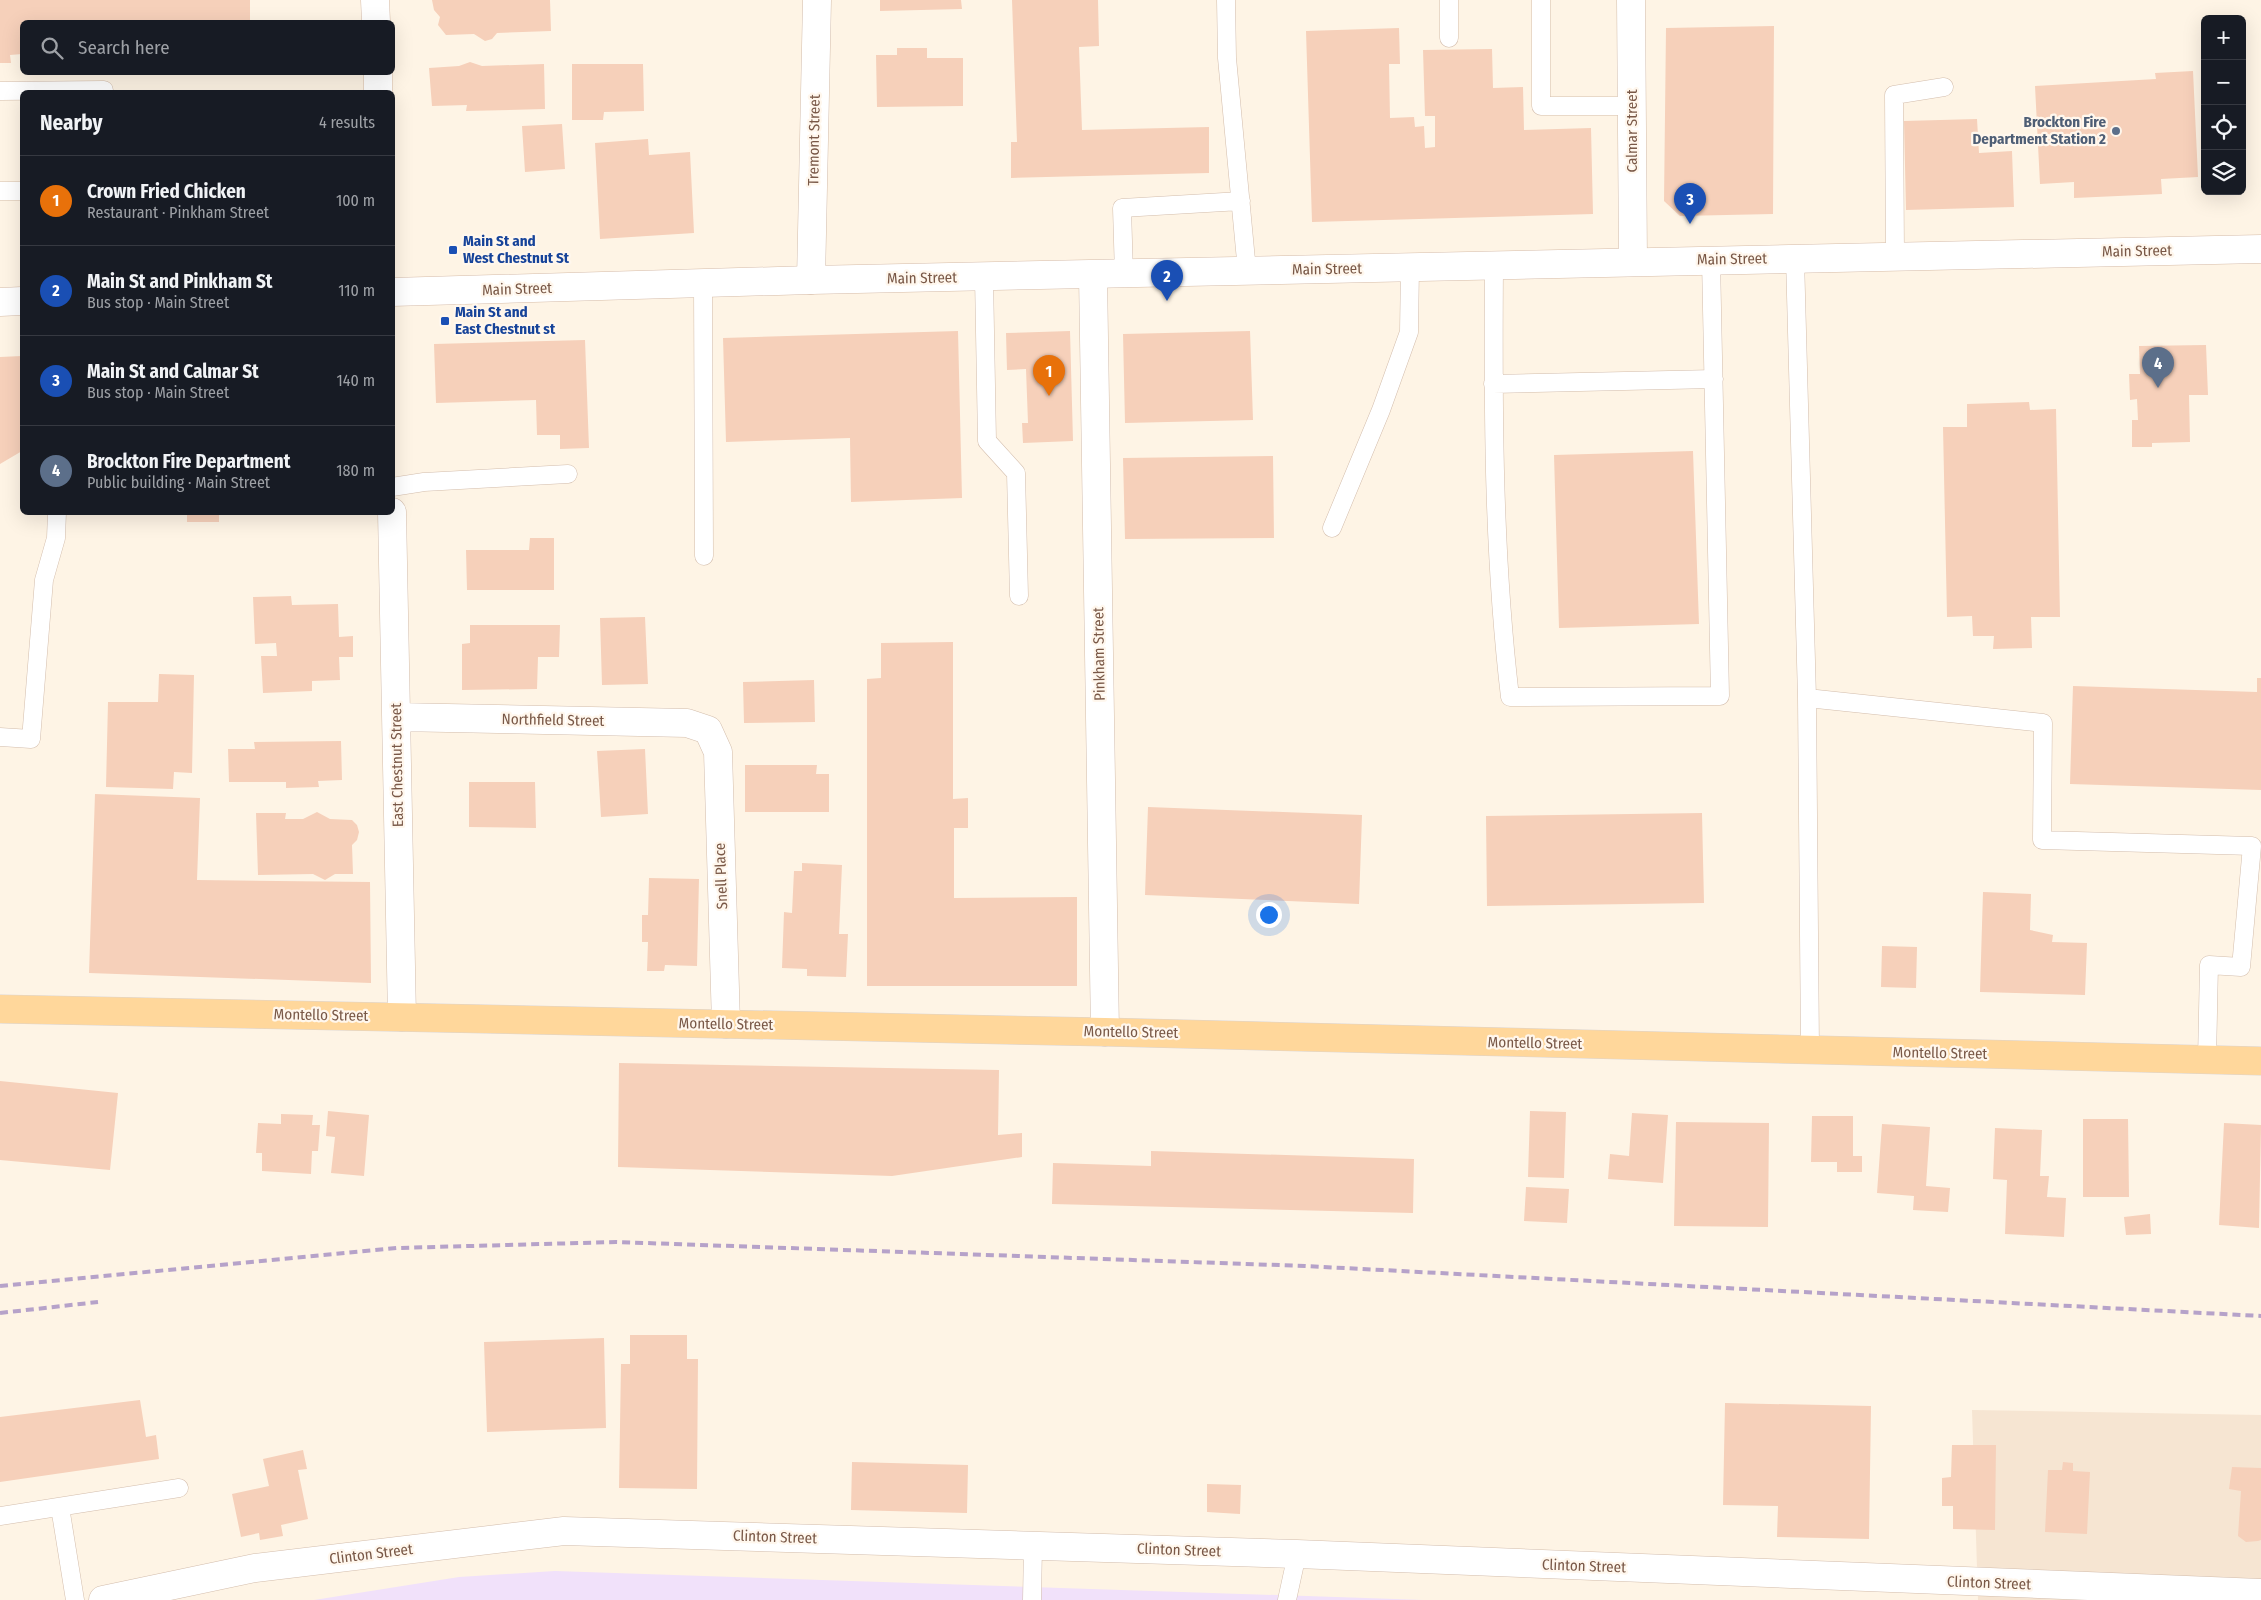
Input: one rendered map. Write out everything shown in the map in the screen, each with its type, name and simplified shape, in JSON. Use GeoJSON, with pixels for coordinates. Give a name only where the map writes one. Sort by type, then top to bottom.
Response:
{"type":"FeatureCollection","features":[{"type":"Feature","properties":{"kind":"main road","name":"Montello Street"},"geometry":{"type":"LineString","coordinates":[[0,1009],[1105,1032],[2261,1062]]}},
{"type":"Feature","properties":{"kind":"street"},"geometry":{"type":"LineString","coordinates":[[375,0],[376,20]]}},
{"type":"Feature","properties":{"kind":"street","name":"Tremont Street"},"geometry":{"type":"LineString","coordinates":[[811,280],[817,0]]}},
{"type":"Feature","properties":{"kind":"street","name":"Calmar Street"},"geometry":{"type":"LineString","coordinates":[[1631,0],[1633,262]]}},
{"type":"Feature","properties":{"kind":"street"},"geometry":{"type":"LineString","coordinates":[[378,75],[378,90]]}},
{"type":"Feature","properties":{"kind":"street","name":"Main Street"},"geometry":{"type":"LineString","coordinates":[[395,292],[811,280],[2261,249]]}},
{"type":"Feature","properties":{"kind":"street","name":"Pinkham Street"},"geometry":{"type":"LineString","coordinates":[[1093,275],[1105,1032]]}},
{"type":"Feature","properties":{"kind":"street"},"geometry":{"type":"LineString","coordinates":[[0,302],[20,301]]}},
{"type":"Feature","properties":{"kind":"street","name":"East Chestnut Street"},"geometry":{"type":"LineString","coordinates":[[392,515],[402,1017]]}},
{"type":"Feature","properties":{"kind":"street","name":"Northfield Street"},"geometry":{"type":"LineString","coordinates":[[397,717],[687,723],[708,730]]}},
{"type":"Feature","properties":{"kind":"street","name":"Snell Place"},"geometry":{"type":"LineString","coordinates":[[708,730],[718,752],[726,1024]]}},
{"type":"Feature","properties":{"kind":"street","name":"Clinton Street"},"geometry":{"type":"LineString","coordinates":[[103,1600],[255,1568],[564,1531],[1297,1554],[2146,1595],[2261,1593]]}},
{"type":"Feature","properties":{"kind":"lane"},"geometry":{"type":"LineString","coordinates":[[1226,0],[1227,58],[1247,272]]}},
{"type":"Feature","properties":{"kind":"lane"},"geometry":{"type":"LineString","coordinates":[[1449,0],[1449,38]]}},
{"type":"Feature","properties":{"kind":"lane"},"geometry":{"type":"LineString","coordinates":[[1541,0],[1541,106],[1632,106]]}},
{"type":"Feature","properties":{"kind":"lane"},"geometry":{"type":"LineString","coordinates":[[1895,256],[1894,95],[1944,88]]}},
{"type":"Feature","properties":{"kind":"lane"},"geometry":{"type":"LineString","coordinates":[[0,91],[20,91]]}},
{"type":"Feature","properties":{"kind":"lane"},"geometry":{"type":"LineString","coordinates":[[0,190],[20,191]]}},
{"type":"Feature","properties":{"kind":"lane"},"geometry":{"type":"LineString","coordinates":[[1124,274],[1122,208],[1241,201]]}},
{"type":"Feature","properties":{"kind":"lane"},"geometry":{"type":"LineString","coordinates":[[1795,258],[1807,698],[1810,1050]]}},
{"type":"Feature","properties":{"kind":"lane"},"geometry":{"type":"LineString","coordinates":[[1494,265],[1494,472],[1500,618],[1510,697],[1720,696],[1711,260]]}},
{"type":"Feature","properties":{"kind":"lane"},"geometry":{"type":"LineString","coordinates":[[1332,528],[1384,401],[1409,332],[1410,267]]}},
{"type":"Feature","properties":{"kind":"lane"},"geometry":{"type":"LineString","coordinates":[[984,277],[987,441],[1016,473],[1019,596]]}},
{"type":"Feature","properties":{"kind":"lane"},"geometry":{"type":"LineString","coordinates":[[703,283],[704,556]]}},
{"type":"Feature","properties":{"kind":"lane"},"geometry":{"type":"LineString","coordinates":[[1493,384],[1714,379]]}},
{"type":"Feature","properties":{"kind":"lane"},"geometry":{"type":"LineString","coordinates":[[395,486],[568,474]]}},
{"type":"Feature","properties":{"kind":"lane"},"geometry":{"type":"LineString","coordinates":[[0,737],[31,739],[44,580],[56,538],[57,515]]}},
{"type":"Feature","properties":{"kind":"lane"},"geometry":{"type":"LineString","coordinates":[[1807,698],[2043,723],[2042,840],[2252,846],[2241,967],[2209,965],[2207,1060]]}},
{"type":"Feature","properties":{"kind":"lane"},"geometry":{"type":"LineString","coordinates":[[0,1516],[180,1488]]}},
{"type":"Feature","properties":{"kind":"lane"},"geometry":{"type":"LineString","coordinates":[[60,1507],[75,1600]]}},
{"type":"Feature","properties":{"kind":"lane"},"geometry":{"type":"LineString","coordinates":[[1032,1600],[1033,1546]]}},
{"type":"Feature","properties":{"kind":"lane"},"geometry":{"type":"LineString","coordinates":[[1287,1600],[1297,1554]]}},
{"type":"Feature","properties":{"kind":"shaded area"},"geometry":{"type":"Polygon","coordinates":[[[1972,1410],[2261,1415],[2261,1600],[1978,1600],[1972,1410]]]}},
{"type":"Feature","properties":{"kind":"shaded area"},"geometry":{"type":"Polygon","coordinates":[[[555,1571],[1424,1600],[314,1600],[459,1577],[555,1571]]]}},
{"type":"Feature","properties":{"kind":"building"},"geometry":{"type":"Polygon","coordinates":[[[0,0],[250,0],[250,20],[20,20],[20,54],[10,55],[11,63],[0,63],[0,0]]]}},
{"type":"Feature","properties":{"kind":"building"},"geometry":{"type":"Polygon","coordinates":[[[432,0],[550,0],[551,31],[497,33],[492,39],[485,41],[474,34],[446,35],[438,25],[440,17],[434,10],[432,0]]]}},
{"type":"Feature","properties":{"kind":"building"},"geometry":{"type":"Polygon","coordinates":[[[880,0],[961,0],[962,9],[880,11],[880,0]]]}},
{"type":"Feature","properties":{"kind":"building"},"geometry":{"type":"Polygon","coordinates":[[[1012,0],[1098,0],[1099,46],[1079,47],[1082,130],[1209,127],[1209,173],[1011,178],[1011,142],[1017,142],[1012,0]]]}},
{"type":"Feature","properties":{"kind":"building"},"geometry":{"type":"Polygon","coordinates":[[[1774,26],[1773,214],[1680,216],[1664,201],[1666,28],[1774,26]]]}},
{"type":"Feature","properties":{"kind":"building"},"geometry":{"type":"Polygon","coordinates":[[[1399,28],[1400,64],[1389,64],[1390,118],[1414,117],[1415,127],[1424,126],[1425,148],[1435,147],[1435,116],[1425,116],[1423,50],[1492,49],[1493,88],[1523,87],[1524,130],[1591,128],[1593,214],[1312,222],[1306,31],[1399,28]]]}},
{"type":"Feature","properties":{"kind":"building"},"geometry":{"type":"Polygon","coordinates":[[[897,48],[927,48],[927,58],[963,58],[963,106],[877,107],[876,55],[897,55],[897,48]]]}},
{"type":"Feature","properties":{"kind":"building"},"geometry":{"type":"Polygon","coordinates":[[[470,62],[482,66],[544,64],[545,109],[466,111],[467,105],[432,106],[429,68],[459,66],[470,62]]]}},
{"type":"Feature","properties":{"kind":"building"},"geometry":{"type":"Polygon","coordinates":[[[572,64],[643,64],[644,111],[604,112],[603,120],[572,120],[572,64]]]}},
{"type":"Feature","properties":{"kind":"building","name":"Brockton Fire Department Station 2"},"geometry":{"type":"Polygon","coordinates":[[[2193,71],[2198,177],[2161,179],[2162,194],[2074,198],[2074,182],[2040,184],[2035,86],[2156,79],[2155,73],[2193,71]]]}},
{"type":"Feature","properties":{"kind":"building"},"geometry":{"type":"Polygon","coordinates":[[[1977,119],[1979,153],[2012,151],[2014,207],[1906,210],[1904,121],[1977,119]]]}},
{"type":"Feature","properties":{"kind":"building"},"geometry":{"type":"Polygon","coordinates":[[[562,124],[565,169],[525,172],[522,126],[562,124]]]}},
{"type":"Feature","properties":{"kind":"building"},"geometry":{"type":"Polygon","coordinates":[[[648,139],[649,155],[690,152],[694,233],[600,239],[595,143],[648,139]]]}},
{"type":"Feature","properties":{"kind":"building"},"geometry":{"type":"Polygon","coordinates":[[[958,331],[962,498],[851,502],[850,438],[726,442],[723,338],[958,331]]]}},
{"type":"Feature","properties":{"kind":"building"},"geometry":{"type":"Polygon","coordinates":[[[1070,331],[1073,441],[1023,443],[1022,423],[1028,423],[1026,369],[1007,370],[1006,333],[1070,331]]]}},
{"type":"Feature","properties":{"kind":"building"},"geometry":{"type":"Polygon","coordinates":[[[1250,331],[1253,420],[1125,423],[1123,334],[1250,331]]]}},
{"type":"Feature","properties":{"kind":"building"},"geometry":{"type":"Polygon","coordinates":[[[585,340],[589,448],[560,449],[560,435],[537,435],[536,400],[436,403],[434,344],[585,340]]]}},
{"type":"Feature","properties":{"kind":"building"},"geometry":{"type":"Polygon","coordinates":[[[2206,345],[2208,395],[2189,395],[2190,442],[2152,443],[2152,447],[2132,447],[2132,420],[2138,420],[2137,399],[2130,400],[2129,374],[2140,374],[2139,346],[2206,345]]]}},
{"type":"Feature","properties":{"kind":"building"},"geometry":{"type":"Polygon","coordinates":[[[20,356],[20,452],[0,464],[0,357],[20,356]]]}},
{"type":"Feature","properties":{"kind":"building"},"geometry":{"type":"Polygon","coordinates":[[[2029,402],[2030,410],[2056,409],[2060,617],[2031,617],[2032,648],[1993,649],[1994,636],[1973,636],[1972,616],[1947,617],[1943,427],[1967,427],[1967,404],[2029,402]]]}},
{"type":"Feature","properties":{"kind":"building"},"geometry":{"type":"Polygon","coordinates":[[[1693,451],[1699,624],[1559,628],[1554,455],[1693,451]]]}},
{"type":"Feature","properties":{"kind":"building"},"geometry":{"type":"Polygon","coordinates":[[[1273,456],[1274,538],[1125,539],[1123,458],[1273,456]]]}},
{"type":"Feature","properties":{"kind":"building"},"geometry":{"type":"Polygon","coordinates":[[[187,515],[219,515],[219,522],[187,522],[187,515]]]}},
{"type":"Feature","properties":{"kind":"building"},"geometry":{"type":"Polygon","coordinates":[[[530,538],[554,538],[554,590],[467,590],[466,550],[529,550],[530,538]]]}},
{"type":"Feature","properties":{"kind":"building"},"geometry":{"type":"Polygon","coordinates":[[[291,596],[292,605],[338,604],[339,637],[353,636],[353,657],[339,657],[340,680],[312,681],[312,691],[263,693],[261,656],[277,656],[276,643],[255,644],[253,597],[291,596]]]}},
{"type":"Feature","properties":{"kind":"building"},"geometry":{"type":"Polygon","coordinates":[[[645,617],[648,684],[602,685],[600,618],[645,617]]]}},
{"type":"Feature","properties":{"kind":"building"},"geometry":{"type":"Polygon","coordinates":[[[470,625],[560,625],[559,657],[538,657],[537,689],[462,690],[462,644],[470,643],[470,625]]]}},
{"type":"Feature","properties":{"kind":"building"},"geometry":{"type":"Polygon","coordinates":[[[953,642],[953,799],[968,798],[968,828],[954,828],[954,898],[1077,897],[1077,986],[867,986],[867,679],[881,678],[881,643],[953,642]]]}},
{"type":"Feature","properties":{"kind":"building"},"geometry":{"type":"Polygon","coordinates":[[[159,674],[194,675],[192,773],[174,772],[173,789],[106,787],[108,702],[158,702],[159,674]]]}},
{"type":"Feature","properties":{"kind":"building"},"geometry":{"type":"Polygon","coordinates":[[[2257,678],[2261,678],[2261,790],[2070,784],[2073,686],[2257,692],[2257,678]]]}},
{"type":"Feature","properties":{"kind":"building"},"geometry":{"type":"Polygon","coordinates":[[[814,680],[815,722],[744,723],[743,682],[814,680]]]}},
{"type":"Feature","properties":{"kind":"building"},"geometry":{"type":"Polygon","coordinates":[[[341,741],[342,780],[318,781],[319,787],[286,788],[286,782],[229,782],[228,749],[255,749],[254,742],[341,741]]]}},
{"type":"Feature","properties":{"kind":"building"},"geometry":{"type":"Polygon","coordinates":[[[645,749],[648,814],[601,817],[597,751],[645,749]]]}},
{"type":"Feature","properties":{"kind":"building"},"geometry":{"type":"Polygon","coordinates":[[[745,765],[817,765],[816,774],[829,774],[829,812],[745,812],[745,765]]]}},
{"type":"Feature","properties":{"kind":"building"},"geometry":{"type":"Polygon","coordinates":[[[469,782],[535,782],[536,828],[469,827],[469,782]]]}},
{"type":"Feature","properties":{"kind":"building"},"geometry":{"type":"Polygon","coordinates":[[[95,794],[200,798],[197,880],[370,882],[371,983],[89,973],[95,794]]]}},
{"type":"Feature","properties":{"kind":"building"},"geometry":{"type":"Polygon","coordinates":[[[1148,807],[1362,815],[1359,904],[1145,895],[1148,807]]]}},
{"type":"Feature","properties":{"kind":"building"},"geometry":{"type":"Polygon","coordinates":[[[317,812],[330,819],[352,820],[357,825],[359,832],[357,840],[352,845],[353,874],[335,874],[325,880],[313,874],[258,875],[256,813],[286,813],[285,819],[303,819],[317,812]]]}},
{"type":"Feature","properties":{"kind":"building"},"geometry":{"type":"Polygon","coordinates":[[[1702,813],[1704,903],[1487,906],[1486,816],[1702,813]]]}},
{"type":"Feature","properties":{"kind":"building"},"geometry":{"type":"Polygon","coordinates":[[[802,863],[842,865],[839,934],[848,934],[846,977],[807,976],[807,969],[782,968],[784,912],[792,913],[794,871],[802,871],[802,863]]]}},
{"type":"Feature","properties":{"kind":"building"},"geometry":{"type":"Polygon","coordinates":[[[649,878],[699,879],[697,966],[665,965],[664,971],[647,971],[648,942],[642,942],[642,915],[648,915],[649,878]]]}},
{"type":"Feature","properties":{"kind":"building"},"geometry":{"type":"Polygon","coordinates":[[[1983,892],[2031,894],[2030,930],[2053,935],[2052,942],[2087,943],[2085,995],[1980,992],[1983,892]]]}},
{"type":"Feature","properties":{"kind":"building"},"geometry":{"type":"Polygon","coordinates":[[[1882,946],[1917,947],[1916,988],[1881,987],[1882,946]]]}},
{"type":"Feature","properties":{"kind":"building"},"geometry":{"type":"Polygon","coordinates":[[[619,1063],[999,1070],[998,1135],[1022,1133],[1022,1157],[892,1176],[618,1167],[619,1063]]]}},
{"type":"Feature","properties":{"kind":"building"},"geometry":{"type":"Polygon","coordinates":[[[0,1081],[118,1093],[110,1170],[0,1160],[0,1081]]]}},
{"type":"Feature","properties":{"kind":"building"},"geometry":{"type":"Polygon","coordinates":[[[328,1111],[369,1115],[364,1176],[331,1173],[335,1137],[326,1136],[328,1111]]]}},
{"type":"Feature","properties":{"kind":"building"},"geometry":{"type":"Polygon","coordinates":[[[1530,1111],[1566,1112],[1564,1178],[1528,1177],[1530,1111]]]}},
{"type":"Feature","properties":{"kind":"building"},"geometry":{"type":"Polygon","coordinates":[[[1632,1113],[1668,1115],[1663,1183],[1608,1179],[1610,1154],[1629,1156],[1632,1113]]]}},
{"type":"Feature","properties":{"kind":"building"},"geometry":{"type":"Polygon","coordinates":[[[281,1114],[313,1115],[312,1125],[320,1125],[318,1151],[312,1151],[311,1174],[262,1171],[262,1153],[256,1153],[258,1123],[281,1124],[281,1114]]]}},
{"type":"Feature","properties":{"kind":"building"},"geometry":{"type":"Polygon","coordinates":[[[1812,1116],[1853,1116],[1853,1156],[1862,1156],[1862,1172],[1837,1172],[1837,1162],[1811,1162],[1812,1116]]]}},
{"type":"Feature","properties":{"kind":"building"},"geometry":{"type":"Polygon","coordinates":[[[2083,1119],[2128,1119],[2129,1197],[2083,1197],[2083,1119]]]}},
{"type":"Feature","properties":{"kind":"building"},"geometry":{"type":"Polygon","coordinates":[[[1676,1122],[1769,1123],[1768,1227],[1674,1226],[1676,1122]]]}},
{"type":"Feature","properties":{"kind":"building"},"geometry":{"type":"Polygon","coordinates":[[[2224,1123],[2261,1125],[2259,1228],[2219,1225],[2224,1123]]]}},
{"type":"Feature","properties":{"kind":"building"},"geometry":{"type":"Polygon","coordinates":[[[1882,1124],[1930,1127],[1926,1186],[1950,1188],[1948,1212],[1913,1210],[1914,1196],[1877,1193],[1882,1124]]]}},
{"type":"Feature","properties":{"kind":"building"},"geometry":{"type":"Polygon","coordinates":[[[1995,1128],[2042,1130],[2040,1176],[2049,1176],[2047,1197],[2066,1198],[2064,1237],[2005,1234],[2007,1180],[1993,1179],[1995,1128]]]}},
{"type":"Feature","properties":{"kind":"building"},"geometry":{"type":"Polygon","coordinates":[[[1151,1151],[1414,1159],[1413,1213],[1052,1204],[1053,1163],[1151,1166],[1151,1151]]]}},
{"type":"Feature","properties":{"kind":"building"},"geometry":{"type":"Polygon","coordinates":[[[1526,1187],[1569,1189],[1567,1223],[1524,1221],[1526,1187]]]}},
{"type":"Feature","properties":{"kind":"building"},"geometry":{"type":"Polygon","coordinates":[[[2150,1214],[2151,1234],[2126,1235],[2124,1217],[2150,1214]]]}},
{"type":"Feature","properties":{"kind":"building"},"geometry":{"type":"Polygon","coordinates":[[[630,1335],[687,1335],[687,1359],[698,1359],[697,1489],[619,1488],[621,1364],[630,1364],[630,1335]]]}},
{"type":"Feature","properties":{"kind":"building"},"geometry":{"type":"Polygon","coordinates":[[[604,1338],[606,1428],[487,1432],[484,1342],[604,1338]]]}},
{"type":"Feature","properties":{"kind":"building"},"geometry":{"type":"Polygon","coordinates":[[[140,1400],[146,1437],[156,1435],[159,1459],[0,1482],[0,1417],[140,1400]]]}},
{"type":"Feature","properties":{"kind":"building"},"geometry":{"type":"Polygon","coordinates":[[[1725,1403],[1871,1406],[1869,1539],[1777,1537],[1778,1506],[1723,1505],[1725,1403]]]}},
{"type":"Feature","properties":{"kind":"building"},"geometry":{"type":"Polygon","coordinates":[[[1952,1445],[1996,1445],[1995,1530],[1953,1529],[1953,1506],[1942,1506],[1942,1478],[1951,1477],[1952,1445]]]}},
{"type":"Feature","properties":{"kind":"building"},"geometry":{"type":"Polygon","coordinates":[[[303,1450],[307,1469],[298,1470],[308,1519],[281,1525],[283,1536],[260,1540],[259,1533],[241,1537],[232,1494],[269,1486],[263,1459],[303,1450]]]}},
{"type":"Feature","properties":{"kind":"building"},"geometry":{"type":"Polygon","coordinates":[[[852,1462],[968,1465],[967,1513],[851,1510],[852,1462]]]}},
{"type":"Feature","properties":{"kind":"building"},"geometry":{"type":"Polygon","coordinates":[[[2063,1462],[2073,1463],[2073,1471],[2090,1472],[2087,1534],[2045,1532],[2048,1470],[2062,1470],[2063,1462]]]}},
{"type":"Feature","properties":{"kind":"building"},"geometry":{"type":"Polygon","coordinates":[[[2232,1467],[2261,1468],[2261,1540],[2246,1542],[2238,1536],[2241,1491],[2229,1489],[2232,1467]]]}},
{"type":"Feature","properties":{"kind":"building"},"geometry":{"type":"Polygon","coordinates":[[[1207,1484],[1241,1485],[1240,1514],[1207,1512],[1207,1484]]]}},
{"type":"Feature","properties":{"kind":"railway"},"geometry":{"type":"LineString","coordinates":[[0,1286],[397,1248],[616,1242],[1305,1266],[2261,1316]]}},
{"type":"Feature","properties":{"kind":"railway"},"geometry":{"type":"LineString","coordinates":[[0,1313],[98,1302]]}},
{"type":"Feature","properties":{"kind":"place","name":"Brockton Fire Department Station 2"},"geometry":{"type":"Point","coordinates":[2116,131]}},
{"type":"Feature","properties":{"kind":"place","name":"Main St and Calmar St"},"geometry":{"type":"Point","coordinates":[1690,224]}},
{"type":"Feature","properties":{"kind":"place","name":"Main St and West Chestnut St"},"geometry":{"type":"Point","coordinates":[453,250]}},
{"type":"Feature","properties":{"kind":"place","name":"Main St and Pinkham St"},"geometry":{"type":"Point","coordinates":[1167,301]}},
{"type":"Feature","properties":{"kind":"place","name":"Main St and East Chestnut st"},"geometry":{"type":"Point","coordinates":[445,321]}},
{"type":"Feature","properties":{"kind":"place","name":"Brockton Fire Department"},"geometry":{"type":"Point","coordinates":[2158,388]}},
{"type":"Feature","properties":{"kind":"place","name":"Crown Fried Chicken"},"geometry":{"type":"Point","coordinates":[1049,396]}}]}
